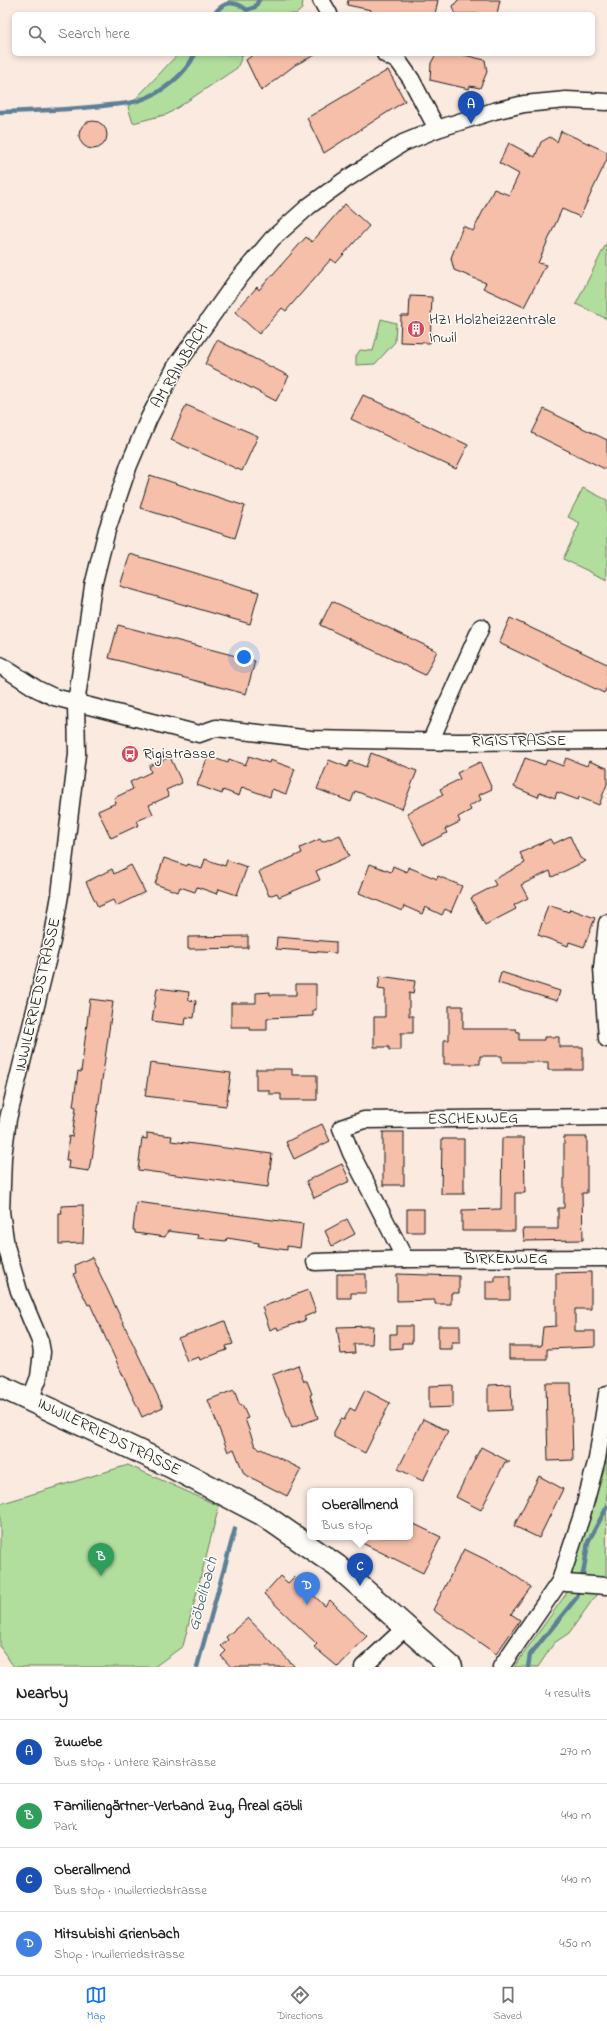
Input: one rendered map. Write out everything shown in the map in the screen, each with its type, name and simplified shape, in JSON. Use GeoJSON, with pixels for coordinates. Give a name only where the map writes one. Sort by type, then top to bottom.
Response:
{"type":"FeatureCollection","features":[{"type":"Feature","properties":{"kind":"street"},"geometry":{"type":"LineString","coordinates":[[321,0],[328,12]]}},
{"type":"Feature","properties":{"kind":"street"},"geometry":{"type":"LineString","coordinates":[[388,56],[399,62],[411,79],[437,130]]}},
{"type":"Feature","properties":{"kind":"street","name":"AM RAINBACH"},"geometry":{"type":"LineString","coordinates":[[76,704],[93,586],[107,530],[134,453],[149,418],[176,366],[234,283],[272,239],[309,206],[403,143],[494,111],[524,104],[566,100],[607,102]]}},
{"type":"Feature","properties":{"kind":"street"},"geometry":{"type":"LineString","coordinates":[[431,740],[481,627]]}},
{"type":"Feature","properties":{"kind":"street","name":"RIGISTRASSE"},"geometry":{"type":"LineString","coordinates":[[0,665],[37,689],[76,704],[199,734],[216,728],[311,739],[607,741]]}},
{"type":"Feature","properties":{"kind":"street","name":"INWILERRIEDSTRASSE"},"geometry":{"type":"LineString","coordinates":[[76,704],[77,754],[60,895],[52,941],[8,1119],[1,1176],[1,1212],[6,1246],[19,1291],[40,1341],[42,1352],[39,1377],[30,1400],[170,1466],[262,1514],[337,1566],[405,1628],[451,1667]]}},
{"type":"Feature","properties":{"kind":"street"},"geometry":{"type":"LineString","coordinates":[[607,923],[602,968],[607,1039]]}},
{"type":"Feature","properties":{"kind":"street","name":"ESCHENWEG"},"geometry":{"type":"LineString","coordinates":[[405,1259],[351,1153],[341,1128],[364,1120],[607,1117]]}},
{"type":"Feature","properties":{"kind":"street","name":"BIRKENWEG"},"geometry":{"type":"LineString","coordinates":[[316,1262],[405,1259],[607,1258]]}},
{"type":"Feature","properties":{"kind":"street"},"geometry":{"type":"LineString","coordinates":[[0,1386],[30,1400]]}},
{"type":"Feature","properties":{"kind":"street"},"geometry":{"type":"LineString","coordinates":[[501,1667],[573,1583],[582,1514],[597,1459],[607,1394]]}},
{"type":"Feature","properties":{"kind":"street"},"geometry":{"type":"LineString","coordinates":[[573,1583],[607,1586]]}},
{"type":"Feature","properties":{"kind":"street"},"geometry":{"type":"LineString","coordinates":[[363,1667],[405,1628]]}},
{"type":"Feature","properties":{"kind":"green space"},"geometry":{"type":"Polygon","coordinates":[[[229,0],[303,0],[302,9],[298,12],[218,12],[229,0]]]}},
{"type":"Feature","properties":{"kind":"green space"},"geometry":{"type":"Polygon","coordinates":[[[176,56],[242,56],[237,68],[168,114],[133,123],[128,107],[176,56]]]}},
{"type":"Feature","properties":{"kind":"green space"},"geometry":{"type":"Polygon","coordinates":[[[607,242],[607,319],[576,304],[607,242]]]}},
{"type":"Feature","properties":{"kind":"green space"},"geometry":{"type":"Polygon","coordinates":[[[381,319],[396,323],[395,342],[375,364],[356,365],[356,356],[360,350],[373,351],[381,319]]]}},
{"type":"Feature","properties":{"kind":"green space"},"geometry":{"type":"Polygon","coordinates":[[[583,488],[607,500],[607,580],[563,559],[580,523],[568,517],[583,488]]]}},
{"type":"Feature","properties":{"kind":"green space"},"geometry":{"type":"Polygon","coordinates":[[[607,1447],[606,1581],[569,1633],[554,1643],[538,1667],[514,1667],[566,1594],[607,1447]]]}},
{"type":"Feature","properties":{"kind":"green space"},"geometry":{"type":"Polygon","coordinates":[[[128,1465],[219,1506],[183,1646],[154,1667],[14,1667],[0,1647],[0,1504],[128,1465]]]}},
{"type":"Feature","properties":{"kind":"building"},"geometry":{"type":"Polygon","coordinates":[[[348,0],[438,0],[435,12],[370,12],[371,10],[347,5],[348,0]]]}},
{"type":"Feature","properties":{"kind":"building"},"geometry":{"type":"Polygon","coordinates":[[[458,0],[500,0],[497,12],[454,12],[453,6],[458,0]]]}},
{"type":"Feature","properties":{"kind":"building"},"geometry":{"type":"Polygon","coordinates":[[[251,56],[313,56],[295,65],[261,91],[246,60],[251,56]]]}},
{"type":"Feature","properties":{"kind":"building"},"geometry":{"type":"Polygon","coordinates":[[[435,56],[468,56],[485,60],[487,72],[480,88],[470,86],[469,89],[430,80],[431,63],[435,56]]]}},
{"type":"Feature","properties":{"kind":"building"},"geometry":{"type":"Polygon","coordinates":[[[388,70],[405,101],[324,153],[307,118],[388,70]]]}},
{"type":"Feature","properties":{"kind":"building"},"geometry":{"type":"Polygon","coordinates":[[[93,121],[103,125],[107,135],[103,145],[93,149],[83,145],[79,135],[83,125],[93,121]]]}},
{"type":"Feature","properties":{"kind":"building"},"geometry":{"type":"Polygon","coordinates":[[[561,131],[607,152],[607,159],[580,217],[562,209],[538,263],[546,265],[524,307],[483,288],[486,283],[454,270],[451,258],[463,226],[473,231],[494,189],[509,195],[519,174],[499,163],[509,143],[535,157],[541,142],[550,137],[557,142],[561,131]]]}},
{"type":"Feature","properties":{"kind":"building"},"geometry":{"type":"Polygon","coordinates":[[[345,204],[369,226],[336,263],[331,259],[286,311],[282,308],[259,334],[235,312],[257,287],[259,290],[306,237],[312,242],[345,204]]]}},
{"type":"Feature","properties":{"kind":"building","name":"HZI Holzheizzentrale Inwil"},"geometry":{"type":"Polygon","coordinates":[[[410,296],[432,297],[430,343],[400,342],[401,316],[409,316],[410,296]]]}},
{"type":"Feature","properties":{"kind":"building"},"geometry":{"type":"Polygon","coordinates":[[[217,340],[289,376],[276,401],[205,364],[217,340]]]}},
{"type":"Feature","properties":{"kind":"building"},"geometry":{"type":"Polygon","coordinates":[[[363,395],[468,445],[456,469],[351,419],[363,395]]]}},
{"type":"Feature","properties":{"kind":"building"},"geometry":{"type":"Polygon","coordinates":[[[186,405],[258,436],[242,471],[171,440],[186,405]]]}},
{"type":"Feature","properties":{"kind":"building"},"geometry":{"type":"Polygon","coordinates":[[[544,409],[607,440],[607,470],[532,433],[544,409]]]}},
{"type":"Feature","properties":{"kind":"building"},"geometry":{"type":"Polygon","coordinates":[[[150,475],[245,506],[235,538],[140,508],[150,475]]]}},
{"type":"Feature","properties":{"kind":"building"},"geometry":{"type":"Polygon","coordinates":[[[130,554],[259,592],[250,624],[120,586],[130,554]]]}},
{"type":"Feature","properties":{"kind":"building"},"geometry":{"type":"Polygon","coordinates":[[[332,601],[437,651],[425,675],[320,625],[332,601]]]}},
{"type":"Feature","properties":{"kind":"building"},"geometry":{"type":"Polygon","coordinates":[[[510,618],[607,664],[607,687],[604,693],[499,643],[510,618]]]}},
{"type":"Feature","properties":{"kind":"building"},"geometry":{"type":"Polygon","coordinates":[[[118,625],[255,661],[246,694],[109,658],[118,625]]]}},
{"type":"Feature","properties":{"kind":"building"},"geometry":{"type":"Polygon","coordinates":[[[371,753],[417,771],[402,809],[355,791],[351,802],[317,789],[329,760],[347,767],[350,761],[366,767],[371,753]]]}},
{"type":"Feature","properties":{"kind":"building"},"geometry":{"type":"Polygon","coordinates":[[[208,756],[228,763],[229,759],[245,765],[249,756],[269,763],[270,760],[295,769],[286,794],[272,789],[270,797],[242,787],[239,796],[223,790],[222,794],[197,785],[208,756]]]}},
{"type":"Feature","properties":{"kind":"building"},"geometry":{"type":"Polygon","coordinates":[[[170,757],[182,783],[166,790],[169,796],[149,805],[153,814],[137,821],[139,825],[111,838],[98,811],[116,803],[114,798],[133,789],[130,782],[151,772],[149,766],[170,757]]]}},
{"type":"Feature","properties":{"kind":"building"},"geometry":{"type":"Polygon","coordinates":[[[525,758],[545,765],[547,760],[563,766],[566,758],[587,766],[589,761],[607,768],[607,784],[599,805],[579,797],[578,800],[557,792],[555,798],[540,792],[538,797],[514,787],[525,758]]]}},
{"type":"Feature","properties":{"kind":"building"},"geometry":{"type":"Polygon","coordinates":[[[480,762],[492,789],[479,795],[481,800],[469,806],[471,810],[458,817],[460,822],[445,829],[447,833],[423,845],[407,813],[443,795],[440,789],[460,779],[457,773],[480,762]]]}},
{"type":"Feature","properties":{"kind":"building"},"geometry":{"type":"Polygon","coordinates":[[[340,835],[349,856],[316,871],[320,880],[279,897],[277,893],[269,896],[259,872],[302,853],[300,848],[320,839],[322,842],[340,835]]]}},
{"type":"Feature","properties":{"kind":"building"},"geometry":{"type":"Polygon","coordinates":[[[570,836],[580,858],[586,861],[552,877],[550,871],[521,885],[528,898],[514,905],[516,909],[485,925],[471,898],[496,885],[493,880],[525,863],[520,853],[550,839],[553,844],[570,836]]]}},
{"type":"Feature","properties":{"kind":"building"},"geometry":{"type":"Polygon","coordinates":[[[164,858],[187,866],[188,864],[202,869],[205,859],[225,866],[227,860],[247,867],[237,895],[219,889],[217,894],[197,887],[195,892],[180,887],[178,892],[155,884],[164,858]]]}},
{"type":"Feature","properties":{"kind":"building"},"geometry":{"type":"Polygon","coordinates":[[[370,864],[391,872],[393,866],[407,872],[408,867],[437,879],[438,876],[462,886],[451,912],[445,909],[442,915],[425,907],[422,914],[404,906],[402,911],[359,893],[370,864]]]}},
{"type":"Feature","properties":{"kind":"building"},"geometry":{"type":"Polygon","coordinates":[[[131,865],[145,892],[116,906],[113,900],[98,907],[86,882],[112,869],[114,874],[131,865]]]}},
{"type":"Feature","properties":{"kind":"building"},"geometry":{"type":"Polygon","coordinates":[[[548,905],[569,912],[570,909],[595,918],[584,947],[569,942],[568,946],[538,935],[548,905]]]}},
{"type":"Feature","properties":{"kind":"building"},"geometry":{"type":"Polygon","coordinates":[[[248,936],[248,948],[188,949],[188,937],[248,936]]]}},
{"type":"Feature","properties":{"kind":"building"},"geometry":{"type":"Polygon","coordinates":[[[277,937],[336,942],[336,953],[276,949],[277,937]]]}},
{"type":"Feature","properties":{"kind":"building"},"geometry":{"type":"Polygon","coordinates":[[[501,972],[560,991],[557,1001],[498,983],[501,972]]]}},
{"type":"Feature","properties":{"kind":"building"},"geometry":{"type":"Polygon","coordinates":[[[380,976],[415,981],[413,994],[409,993],[409,1016],[413,1016],[413,1033],[401,1033],[401,1050],[389,1050],[389,1047],[374,1047],[374,1017],[385,1017],[385,990],[378,989],[380,976]]]}},
{"type":"Feature","properties":{"kind":"building"},"geometry":{"type":"Polygon","coordinates":[[[296,984],[316,984],[316,1010],[313,1010],[313,1016],[267,1018],[267,1030],[250,1030],[250,1027],[231,1027],[231,1003],[256,1003],[256,993],[270,992],[270,995],[296,995],[296,984]]]}},
{"type":"Feature","properties":{"kind":"building"},"geometry":{"type":"Polygon","coordinates":[[[157,988],[189,992],[188,1000],[196,1001],[194,1018],[186,1017],[185,1025],[152,1021],[157,988]]]}},
{"type":"Feature","properties":{"kind":"building"},"geometry":{"type":"Polygon","coordinates":[[[90,999],[113,1002],[94,1145],[89,1171],[68,1168],[69,1160],[66,1160],[69,1136],[72,1137],[76,1107],[73,1106],[78,1071],[81,1072],[90,999]]]}},
{"type":"Feature","properties":{"kind":"building"},"geometry":{"type":"Polygon","coordinates":[[[449,1006],[463,1006],[463,1029],[516,1029],[517,1032],[519,1032],[519,1040],[544,1040],[544,1037],[559,1037],[559,1047],[583,1047],[583,1070],[548,1070],[548,1062],[502,1062],[502,1056],[480,1056],[480,1064],[444,1064],[444,1040],[449,1040],[449,1006]]]}},
{"type":"Feature","properties":{"kind":"building"},"geometry":{"type":"Polygon","coordinates":[[[150,1063],[231,1073],[226,1106],[145,1096],[150,1063]]]}},
{"type":"Feature","properties":{"kind":"building"},"geometry":{"type":"Polygon","coordinates":[[[256,1069],[292,1069],[292,1075],[317,1075],[317,1100],[281,1100],[281,1094],[269,1094],[269,1090],[256,1090],[256,1069]]]}},
{"type":"Feature","properties":{"kind":"building"},"geometry":{"type":"Polygon","coordinates":[[[322,1124],[330,1141],[294,1159],[286,1142],[322,1124]]]}},
{"type":"Feature","properties":{"kind":"building"},"geometry":{"type":"Polygon","coordinates":[[[383,1132],[404,1132],[404,1185],[383,1185],[383,1132]]]}},
{"type":"Feature","properties":{"kind":"building"},"geometry":{"type":"Polygon","coordinates":[[[147,1133],[172,1136],[171,1141],[272,1154],[268,1187],[138,1170],[142,1138],[147,1139],[147,1133]]]}},
{"type":"Feature","properties":{"kind":"building"},"geometry":{"type":"Polygon","coordinates":[[[564,1137],[587,1137],[587,1193],[582,1193],[583,1240],[524,1241],[523,1229],[558,1229],[558,1208],[564,1208],[564,1137]]]}},
{"type":"Feature","properties":{"kind":"building"},"geometry":{"type":"Polygon","coordinates":[[[502,1138],[524,1138],[525,1193],[515,1193],[515,1231],[462,1231],[462,1210],[501,1209],[502,1138]]]}},
{"type":"Feature","properties":{"kind":"building"},"geometry":{"type":"Polygon","coordinates":[[[442,1139],[464,1139],[464,1194],[441,1194],[442,1139]]]}},
{"type":"Feature","properties":{"kind":"building"},"geometry":{"type":"Polygon","coordinates":[[[342,1164],[350,1181],[314,1198],[306,1181],[342,1164]]]}},
{"type":"Feature","properties":{"kind":"building"},"geometry":{"type":"Polygon","coordinates":[[[136,1202],[303,1224],[300,1248],[287,1246],[287,1250],[258,1246],[259,1243],[227,1238],[226,1241],[197,1238],[198,1235],[168,1231],[165,1237],[135,1233],[135,1230],[133,1230],[136,1202]]]}},
{"type":"Feature","properties":{"kind":"building"},"geometry":{"type":"Polygon","coordinates":[[[83,1205],[83,1243],[59,1244],[59,1213],[62,1213],[61,1206],[83,1205]]]}},
{"type":"Feature","properties":{"kind":"building"},"geometry":{"type":"Polygon","coordinates":[[[407,1209],[424,1209],[424,1232],[407,1232],[407,1209]]]}},
{"type":"Feature","properties":{"kind":"building"},"geometry":{"type":"Polygon","coordinates":[[[347,1219],[355,1234],[332,1246],[325,1231],[347,1219]]]}},
{"type":"Feature","properties":{"kind":"building"},"geometry":{"type":"Polygon","coordinates":[[[92,1257],[163,1407],[142,1417],[90,1304],[88,1305],[73,1274],[76,1273],[75,1265],[92,1257]]]}},
{"type":"Feature","properties":{"kind":"building"},"geometry":{"type":"Polygon","coordinates":[[[591,1272],[591,1309],[575,1309],[575,1331],[595,1331],[595,1347],[547,1349],[547,1359],[509,1359],[509,1346],[541,1346],[543,1327],[556,1326],[556,1273],[591,1272]]]}},
{"type":"Feature","properties":{"kind":"building"},"geometry":{"type":"Polygon","coordinates":[[[337,1274],[366,1274],[366,1293],[351,1293],[351,1298],[337,1298],[337,1274]]]}},
{"type":"Feature","properties":{"kind":"building"},"geometry":{"type":"Polygon","coordinates":[[[397,1274],[459,1276],[459,1293],[451,1293],[451,1304],[435,1304],[435,1300],[397,1301],[397,1274]]]}},
{"type":"Feature","properties":{"kind":"building"},"geometry":{"type":"Polygon","coordinates":[[[495,1276],[510,1276],[510,1300],[486,1300],[486,1281],[495,1281],[495,1276]]]}},
{"type":"Feature","properties":{"kind":"building"},"geometry":{"type":"Polygon","coordinates":[[[308,1290],[316,1312],[304,1317],[306,1320],[278,1330],[277,1327],[270,1330],[262,1307],[308,1290]]]}},
{"type":"Feature","properties":{"kind":"building"},"geometry":{"type":"Polygon","coordinates":[[[225,1321],[233,1344],[226,1346],[227,1350],[200,1360],[199,1357],[187,1361],[178,1338],[225,1321]]]}},
{"type":"Feature","properties":{"kind":"building"},"geometry":{"type":"Polygon","coordinates":[[[373,1326],[372,1344],[354,1344],[355,1353],[341,1354],[337,1327],[373,1326]]]}},
{"type":"Feature","properties":{"kind":"building"},"geometry":{"type":"Polygon","coordinates":[[[396,1326],[412,1326],[412,1343],[402,1343],[402,1348],[390,1349],[390,1334],[396,1334],[396,1326]]]}},
{"type":"Feature","properties":{"kind":"building"},"geometry":{"type":"Polygon","coordinates":[[[438,1326],[460,1326],[460,1342],[452,1342],[452,1349],[438,1349],[438,1326]]]}},
{"type":"Feature","properties":{"kind":"building"},"geometry":{"type":"Polygon","coordinates":[[[298,1365],[304,1381],[307,1381],[312,1394],[310,1395],[318,1418],[292,1428],[272,1375],[298,1365]]]}},
{"type":"Feature","properties":{"kind":"building"},"geometry":{"type":"Polygon","coordinates":[[[546,1383],[571,1383],[573,1460],[548,1461],[546,1383]]]}},
{"type":"Feature","properties":{"kind":"building"},"geometry":{"type":"Polygon","coordinates":[[[511,1384],[512,1410],[488,1411],[488,1385],[511,1384]]]}},
{"type":"Feature","properties":{"kind":"building"},"geometry":{"type":"Polygon","coordinates":[[[453,1385],[453,1407],[429,1408],[429,1386],[453,1385]]]}},
{"type":"Feature","properties":{"kind":"building"},"geometry":{"type":"Polygon","coordinates":[[[234,1390],[240,1406],[242,1405],[248,1418],[245,1419],[255,1446],[301,1469],[287,1496],[244,1474],[234,1449],[228,1452],[208,1400],[234,1390]]]}},
{"type":"Feature","properties":{"kind":"building"},"geometry":{"type":"Polygon","coordinates":[[[365,1390],[390,1403],[365,1453],[334,1437],[334,1432],[341,1419],[344,1420],[350,1408],[355,1411],[365,1390]]]}},
{"type":"Feature","properties":{"kind":"building"},"geometry":{"type":"Polygon","coordinates":[[[423,1419],[448,1431],[423,1481],[398,1469],[423,1419]]]}},
{"type":"Feature","properties":{"kind":"building"},"geometry":{"type":"Polygon","coordinates":[[[481,1447],[510,1462],[505,1462],[481,1510],[456,1497],[481,1447]]]}},
{"type":"Feature","properties":{"kind":"building"},"geometry":{"type":"Polygon","coordinates":[[[539,1476],[563,1489],[539,1538],[514,1526],[539,1476]]]}},
{"type":"Feature","properties":{"kind":"building"},"geometry":{"type":"Polygon","coordinates":[[[413,1523],[441,1537],[423,1573],[356,1540],[413,1540],[413,1523]]]}},
{"type":"Feature","properties":{"kind":"building"},"geometry":{"type":"Polygon","coordinates":[[[464,1549],[507,1570],[531,1587],[511,1614],[520,1620],[496,1654],[433,1610],[464,1549]]]}},
{"type":"Feature","properties":{"kind":"building"},"geometry":{"type":"Polygon","coordinates":[[[280,1576],[288,1583],[294,1577],[325,1606],[330,1600],[367,1636],[338,1667],[314,1647],[317,1644],[264,1594],[280,1576]]]}},
{"type":"Feature","properties":{"kind":"building"},"geometry":{"type":"Polygon","coordinates":[[[248,1618],[295,1667],[231,1667],[221,1656],[226,1651],[221,1646],[228,1640],[226,1637],[248,1618]]]}},
{"type":"Feature","properties":{"kind":"waterway"},"geometry":{"type":"LineString","coordinates":[[216,12],[222,6],[229,3],[233,3],[247,10],[255,7],[259,0]]}},
{"type":"Feature","properties":{"kind":"waterway"},"geometry":{"type":"LineString","coordinates":[[0,112],[69,109],[125,104],[137,101],[156,93],[172,82],[191,62],[194,56]]}},
{"type":"Feature","properties":{"kind":"waterway"},"geometry":{"type":"LineString","coordinates":[[528,1667],[530,1655],[577,1597],[584,1569],[588,1542],[607,1507]]}},
{"type":"Feature","properties":{"kind":"waterway","name":"Göbelibach"},"geometry":{"type":"LineString","coordinates":[[197,1667],[235,1529]]}},
{"type":"Feature","properties":{"kind":"place","name":"Zuwebe"},"geometry":{"type":"Point","coordinates":[471,124]}},
{"type":"Feature","properties":{"kind":"place","name":"HZI Holzheizzentrale Inwil"},"geometry":{"type":"Point","coordinates":[416,329]}},
{"type":"Feature","properties":{"kind":"place","name":"Rigistrasse"},"geometry":{"type":"Point","coordinates":[130,754]}},
{"type":"Feature","properties":{"kind":"place","name":"Familiengärtner-Verband Zug, Areal Göbli"},"geometry":{"type":"Point","coordinates":[101,1576]}},
{"type":"Feature","properties":{"kind":"place","name":"Oberallmend"},"geometry":{"type":"Point","coordinates":[360,1586]}},
{"type":"Feature","properties":{"kind":"place","name":"Mitsubishi Grienbach"},"geometry":{"type":"Point","coordinates":[307,1605]}}]}
